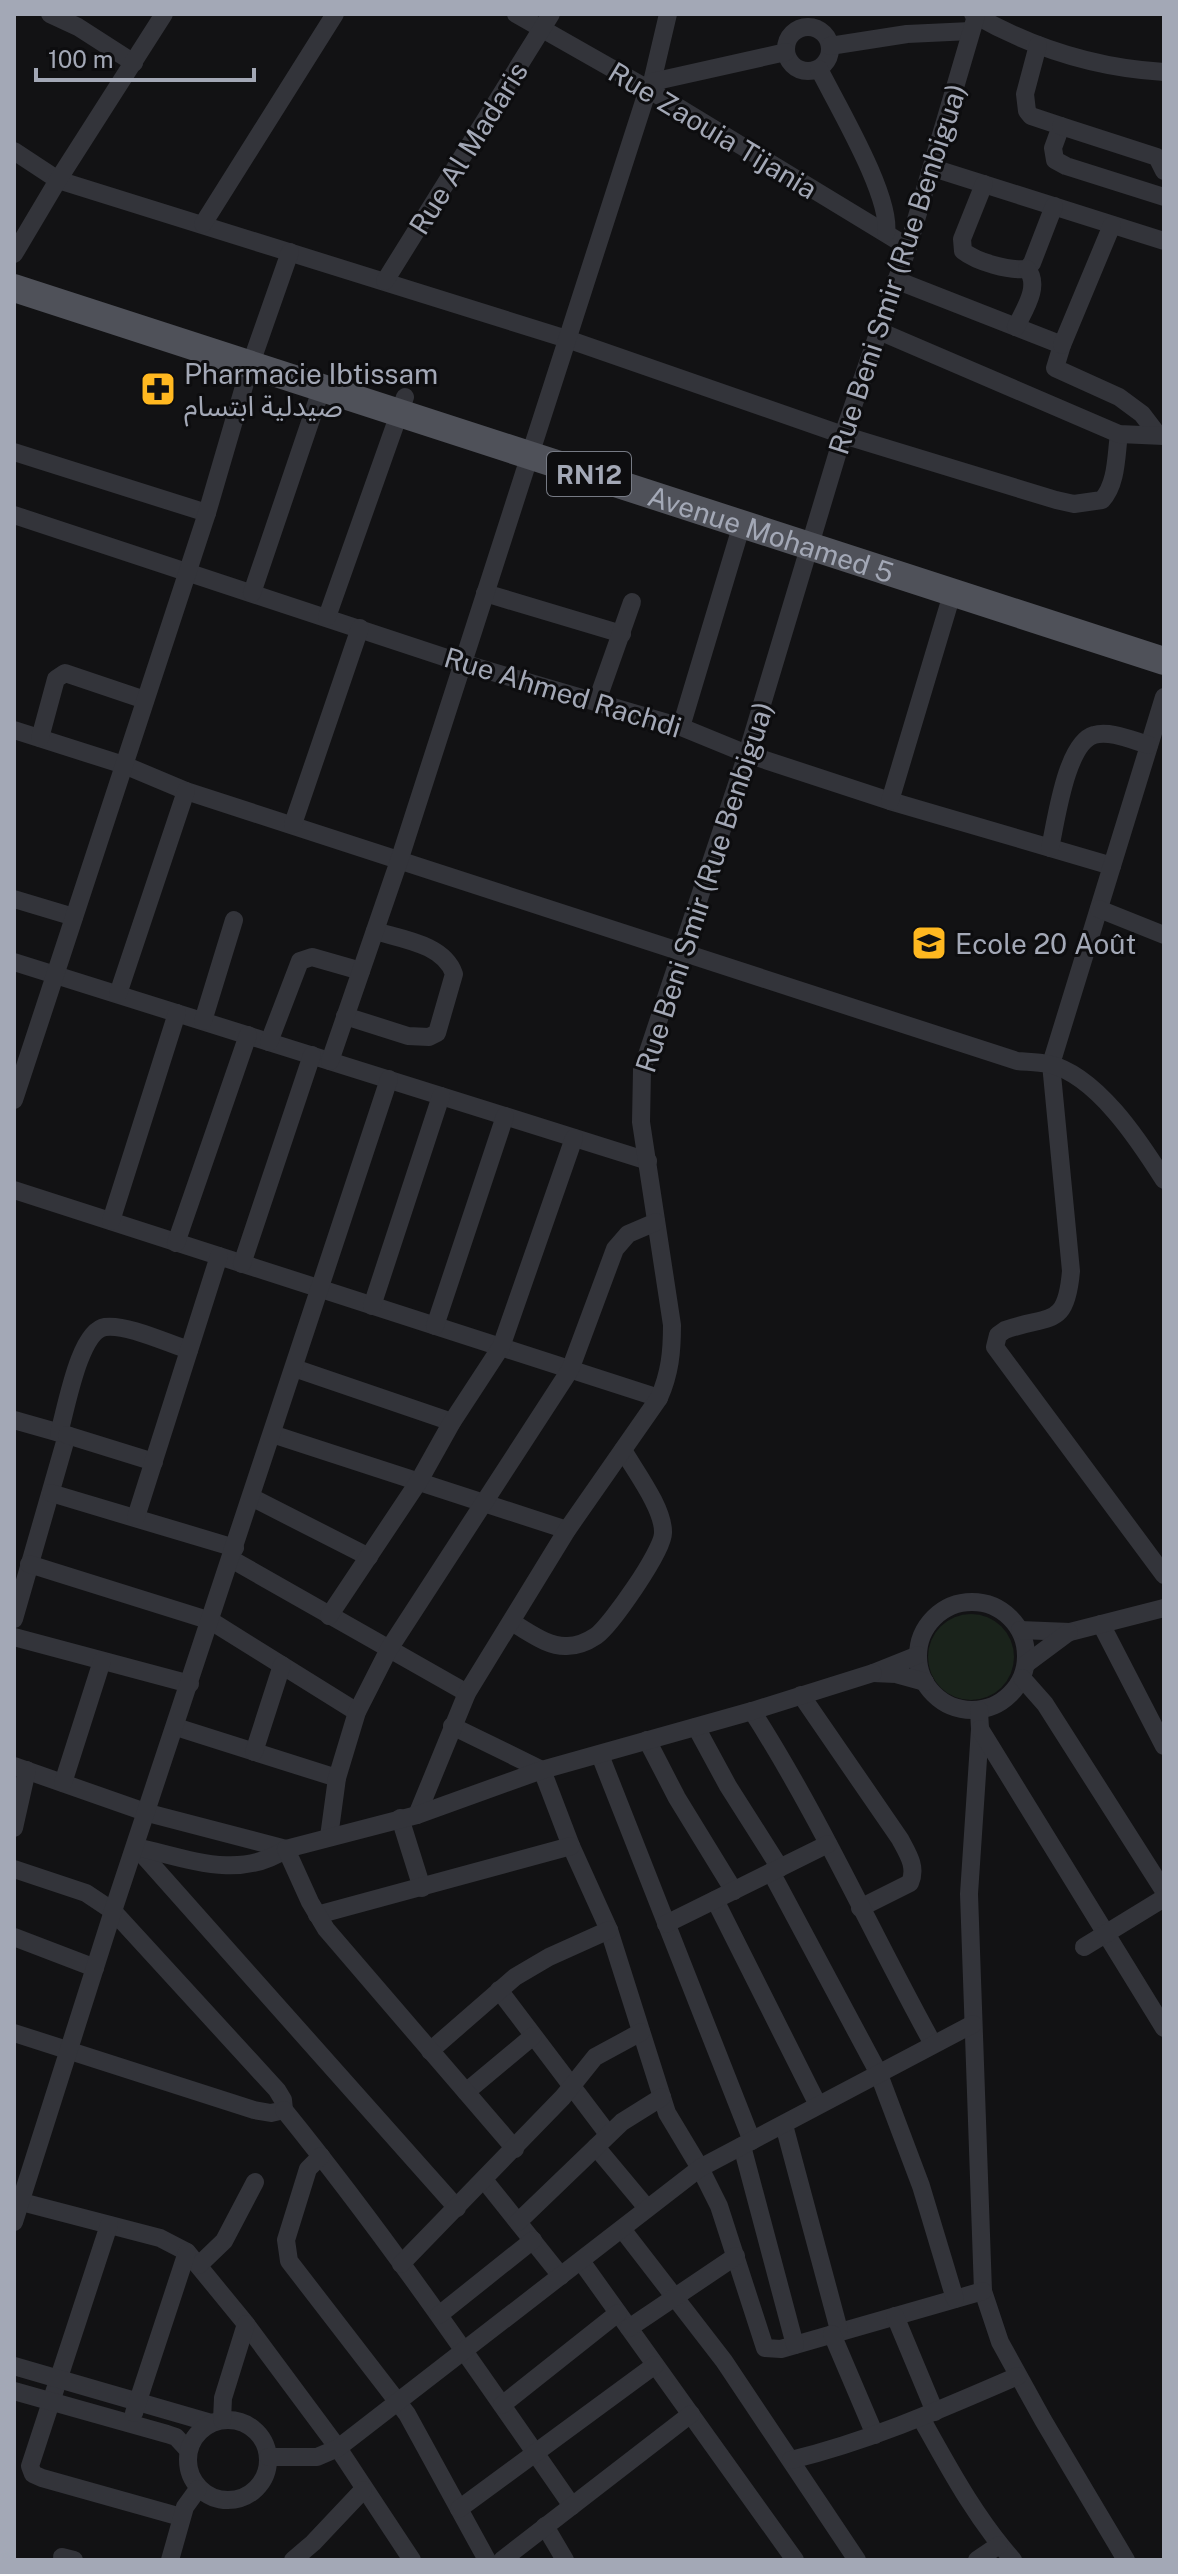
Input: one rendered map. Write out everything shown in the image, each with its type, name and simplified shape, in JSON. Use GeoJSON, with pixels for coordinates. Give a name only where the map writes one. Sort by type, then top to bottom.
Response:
{"type":"FeatureCollection","features":[{"type":"Feature","properties":{"kind":"main road","name":"Avenue Mohamed 5"},"geometry":{"type":"LineString","coordinates":[[14,271],[253,358],[322,387],[403,404]]}},
{"type":"Feature","properties":{"kind":"main road","name":"Avenue Mohamed 5"},"geometry":{"type":"LineString","coordinates":[[14,288],[403,404],[742,524],[813,539],[952,594],[1164,661]]}},
{"type":"Feature","properties":{"kind":"main road","name":"Avenue Mohamed 5"},"geometry":{"type":"LineString","coordinates":[[531,448],[813,539],[1164,645]]}},
{"type":"Feature","properties":{"kind":"street"},"geometry":{"type":"LineString","coordinates":[[50,14],[78,27],[134,63]]}},
{"type":"Feature","properties":{"kind":"street"},"geometry":{"type":"LineString","coordinates":[[14,254],[164,14]]}},
{"type":"Feature","properties":{"kind":"street"},"geometry":{"type":"LineString","coordinates":[[203,224],[335,14]]}},
{"type":"Feature","properties":{"kind":"street","name":"Rue Zaouia Tijania"},"geometry":{"type":"LineString","coordinates":[[516,14],[546,22],[908,247]]}},
{"type":"Feature","properties":{"kind":"street"},"geometry":{"type":"LineString","coordinates":[[242,1264],[321,1058],[345,1016],[400,858],[650,86],[668,14]]}},
{"type":"Feature","properties":{"kind":"street"},"geometry":{"type":"LineString","coordinates":[[830,46],[973,20],[1089,62],[1164,72]]}},
{"type":"Feature","properties":{"kind":"street","name":"Rue Beni Smir (Rue Benbigua)"},"geometry":{"type":"LineString","coordinates":[[408,1816],[467,1693],[567,1530],[659,1398],[667,1378],[672,1355],[672,1325],[641,1122],[642,1070],[747,754],[843,435],[933,168],[973,20]]}},
{"type":"Feature","properties":{"kind":"street","name":"Rue Al Madaris"},"geometry":{"type":"LineString","coordinates":[[385,281],[546,22]]}},
{"type":"Feature","properties":{"kind":"street"},"geometry":{"type":"LineString","coordinates":[[793,22],[820,31],[830,46],[828,59],[819,69],[801,70],[791,63],[786,52],[793,22]]}},
{"type":"Feature","properties":{"kind":"street"},"geometry":{"type":"LineString","coordinates":[[1038,45],[1025,94],[1027,111],[1037,119],[1061,126],[1149,153],[1161,161],[1164,172],[1162,196],[1057,162],[1053,158],[1053,148],[1061,126]]}},
{"type":"Feature","properties":{"kind":"street"},"geometry":{"type":"LineString","coordinates":[[650,86],[786,52]]}},
{"type":"Feature","properties":{"kind":"street"},"geometry":{"type":"LineString","coordinates":[[819,69],[880,191],[887,218],[886,233]]}},
{"type":"Feature","properties":{"kind":"street"},"geometry":{"type":"LineString","coordinates":[[14,151],[58,180],[567,339],[843,435],[1074,504],[1102,500],[1108,494],[1119,434]]}},
{"type":"Feature","properties":{"kind":"street"},"geometry":{"type":"LineString","coordinates":[[933,168],[1164,241]]}},
{"type":"Feature","properties":{"kind":"street"},"geometry":{"type":"LineString","coordinates":[[984,184],[962,239],[963,251],[975,258],[1010,268],[1027,269]]}},
{"type":"Feature","properties":{"kind":"street"},"geometry":{"type":"LineString","coordinates":[[1027,269],[1054,206]]}},
{"type":"Feature","properties":{"kind":"street"},"geometry":{"type":"LineString","coordinates":[[1041,401],[1112,225]]}},
{"type":"Feature","properties":{"kind":"street"},"geometry":{"type":"LineString","coordinates":[[14,1100],[290,252]]}},
{"type":"Feature","properties":{"kind":"street"},"geometry":{"type":"LineString","coordinates":[[1016,327],[1032,290],[1033,280],[1027,269]]}},
{"type":"Feature","properties":{"kind":"street"},"geometry":{"type":"LineString","coordinates":[[896,280],[1062,345]]}},
{"type":"Feature","properties":{"kind":"street"},"geometry":{"type":"LineString","coordinates":[[879,331],[1119,434],[1161,435]]}},
{"type":"Feature","properties":{"kind":"street"},"geometry":{"type":"LineString","coordinates":[[1055,368],[1119,397],[1142,414],[1161,435]]}},
{"type":"Feature","properties":{"kind":"street"},"geometry":{"type":"LineString","coordinates":[[252,593],[322,387]]}},
{"type":"Feature","properties":{"kind":"street"},"geometry":{"type":"LineString","coordinates":[[327,617],[403,404]]}},
{"type":"Feature","properties":{"kind":"street"},"geometry":{"type":"LineString","coordinates":[[14,452],[207,513]]}},
{"type":"Feature","properties":{"kind":"street","name":"Rue Ahmed Rachdi"},"geometry":{"type":"LineString","coordinates":[[14,515],[462,663],[681,727],[747,754],[890,801],[1112,866]]}},
{"type":"Feature","properties":{"kind":"street"},"geometry":{"type":"LineString","coordinates":[[681,727],[742,524]]}},
{"type":"Feature","properties":{"kind":"street"},"geometry":{"type":"LineString","coordinates":[[485,593],[622,634]]}},
{"type":"Feature","properties":{"kind":"street"},"geometry":{"type":"LineString","coordinates":[[890,801],[952,594]]}},
{"type":"Feature","properties":{"kind":"street"},"geometry":{"type":"LineString","coordinates":[[597,701],[632,602]]}},
{"type":"Feature","properties":{"kind":"street"},"geometry":{"type":"LineString","coordinates":[[293,824],[360,628]]}},
{"type":"Feature","properties":{"kind":"street"},"geometry":{"type":"LineString","coordinates":[[40,738],[56,679],[65,673],[145,700]]}},
{"type":"Feature","properties":{"kind":"street"},"geometry":{"type":"LineString","coordinates":[[1164,697],[1051,1064],[1071,1271],[1068,1298],[1061,1313],[998,1335],[995,1347],[1164,1575]]}},
{"type":"Feature","properties":{"kind":"street"},"geometry":{"type":"LineString","coordinates":[[14,730],[124,765],[186,791],[400,858],[1017,1061],[1051,1064],[1084,1083],[1122,1118],[1164,1180]]}},
{"type":"Feature","properties":{"kind":"street"},"geometry":{"type":"LineString","coordinates":[[1050,848],[1069,770],[1085,740],[1103,734],[1149,745]]}},
{"type":"Feature","properties":{"kind":"street"},"geometry":{"type":"LineString","coordinates":[[118,994],[186,791]]}},
{"type":"Feature","properties":{"kind":"street"},"geometry":{"type":"LineString","coordinates":[[14,899],[74,917]]}},
{"type":"Feature","properties":{"kind":"street"},"geometry":{"type":"LineString","coordinates":[[1099,909],[1164,935]]}},
{"type":"Feature","properties":{"kind":"street"},"geometry":{"type":"LineString","coordinates":[[203,1021],[234,920]]}},
{"type":"Feature","properties":{"kind":"street"},"geometry":{"type":"LineString","coordinates":[[345,1016],[418,1037],[437,1033],[442,1022],[454,974],[447,959],[438,952],[375,931]]}},
{"type":"Feature","properties":{"kind":"street"},"geometry":{"type":"LineString","coordinates":[[269,1042],[300,961],[312,957],[361,971]]}},
{"type":"Feature","properties":{"kind":"street"},"geometry":{"type":"LineString","coordinates":[[14,962],[648,1161]]}},
{"type":"Feature","properties":{"kind":"street"},"geometry":{"type":"LineString","coordinates":[[111,1221],[177,1013]]}},
{"type":"Feature","properties":{"kind":"street"},"geometry":{"type":"LineString","coordinates":[[176,1243],[248,1035]]}},
{"type":"Feature","properties":{"kind":"street"},"geometry":{"type":"LineString","coordinates":[[14,2222],[17,2201],[389,1079]]}},
{"type":"Feature","properties":{"kind":"street"},"geometry":{"type":"LineString","coordinates":[[372,1306],[441,1096]]}},
{"type":"Feature","properties":{"kind":"street"},"geometry":{"type":"LineString","coordinates":[[435,1326],[505,1116]]}},
{"type":"Feature","properties":{"kind":"street"},"geometry":{"type":"LineString","coordinates":[[329,1616],[419,1481],[452,1422],[501,1347],[574,1138]]}},
{"type":"Feature","properties":{"kind":"street"},"geometry":{"type":"LineString","coordinates":[[14,1190],[659,1398]]}},
{"type":"Feature","properties":{"kind":"street"},"geometry":{"type":"LineString","coordinates":[[329,1837],[337,1778],[357,1712],[389,1649],[570,1370],[615,1249],[628,1234],[656,1222]]}},
{"type":"Feature","properties":{"kind":"street"},"geometry":{"type":"LineString","coordinates":[[136,1517],[219,1256]]}},
{"type":"Feature","properties":{"kind":"street"},"geometry":{"type":"LineString","coordinates":[[14,1619],[51,1493],[83,1350],[92,1333],[107,1327],[118,1328],[189,1350]]}},
{"type":"Feature","properties":{"kind":"street"},"geometry":{"type":"LineString","coordinates":[[294,1368],[452,1422]]}},
{"type":"Feature","properties":{"kind":"street"},"geometry":{"type":"LineString","coordinates":[[14,1420],[154,1462]]}},
{"type":"Feature","properties":{"kind":"street"},"geometry":{"type":"LineString","coordinates":[[272,1434],[567,1530]]}},
{"type":"Feature","properties":{"kind":"street"},"geometry":{"type":"LineString","coordinates":[[511,1622],[550,1644],[579,1645],[599,1634],[651,1563],[663,1532],[660,1517],[623,1450]]}},
{"type":"Feature","properties":{"kind":"street"},"geometry":{"type":"LineString","coordinates":[[51,1493],[136,1517],[233,1553],[329,1616],[467,1693]]}},
{"type":"Feature","properties":{"kind":"street"},"geometry":{"type":"LineString","coordinates":[[251,1497],[369,1557]]}},
{"type":"Feature","properties":{"kind":"street"},"geometry":{"type":"LineString","coordinates":[[29,1564],[211,1621],[357,1712]]}},
{"type":"Feature","properties":{"kind":"street"},"geometry":{"type":"LineString","coordinates":[[1070,1632],[1024,1671],[1011,1693],[997,1704],[979,1710],[948,1704],[935,1695],[925,1682],[918,1655],[928,1625],[941,1612],[957,1604],[975,1602],[993,1606],[1008,1616],[1020,1630],[1026,1648],[1024,1671],[1164,1891]]}},
{"type":"Feature","properties":{"kind":"street"},"geometry":{"type":"LineString","coordinates":[[1020,1630],[1070,1632],[1164,1608]]}},
{"type":"Feature","properties":{"kind":"street"},"geometry":{"type":"LineString","coordinates":[[1101,1624],[1164,1746]]}},
{"type":"Feature","properties":{"kind":"street"},"geometry":{"type":"LineString","coordinates":[[14,1637],[190,1684]]}},
{"type":"Feature","properties":{"kind":"street"},"geometry":{"type":"LineString","coordinates":[[136,1847],[242,1867],[272,1859],[286,1849],[408,1816],[542,1770],[752,1711],[873,1673],[918,1655]]}},
{"type":"Feature","properties":{"kind":"street"},"geometry":{"type":"LineString","coordinates":[[63,1783],[102,1661]]}},
{"type":"Feature","properties":{"kind":"street"},"geometry":{"type":"LineString","coordinates":[[254,1752],[282,1665]]}},
{"type":"Feature","properties":{"kind":"street"},"geometry":{"type":"LineString","coordinates":[[873,1673],[910,1676],[925,1682]]}},
{"type":"Feature","properties":{"kind":"street"},"geometry":{"type":"LineString","coordinates":[[801,1695],[900,1839],[913,1864],[914,1874],[910,1883],[860,1908]]}},
{"type":"Feature","properties":{"kind":"street"},"geometry":{"type":"LineString","coordinates":[[979,1710],[969,1894],[983,2291],[1000,2342],[1018,2376],[1126,2560]]}},
{"type":"Feature","properties":{"kind":"street"},"geometry":{"type":"LineString","coordinates":[[752,1711],[828,1844],[933,2044]]}},
{"type":"Feature","properties":{"kind":"street"},"geometry":{"type":"LineString","coordinates":[[452,1726],[542,1770],[571,1846],[609,1930],[673,2125],[719,2206],[765,2348],[773,2350],[795,2345],[983,2291]]}},
{"type":"Feature","properties":{"kind":"street"},"geometry":{"type":"LineString","coordinates":[[176,1727],[337,1778]]}},
{"type":"Feature","properties":{"kind":"street"},"geometry":{"type":"LineString","coordinates":[[696,1727],[776,1870],[878,2072],[921,2186],[955,2299]]}},
{"type":"Feature","properties":{"kind":"street"},"geometry":{"type":"LineString","coordinates":[[980,1729],[1164,2028]]}},
{"type":"Feature","properties":{"kind":"street"},"geometry":{"type":"LineString","coordinates":[[647,1740],[677,1798],[734,1891]]}},
{"type":"Feature","properties":{"kind":"street"},"geometry":{"type":"LineString","coordinates":[[600,1755],[747,2143],[795,2345]]}},
{"type":"Feature","properties":{"kind":"street"},"geometry":{"type":"LineString","coordinates":[[14,1828],[21,1768],[148,1813],[286,1849]]}},
{"type":"Feature","properties":{"kind":"street"},"geometry":{"type":"LineString","coordinates":[[408,1816],[422,1888]]}},
{"type":"Feature","properties":{"kind":"street"},"geometry":{"type":"LineString","coordinates":[[666,1924],[828,1844]]}},
{"type":"Feature","properties":{"kind":"street"},"geometry":{"type":"LineString","coordinates":[[317,1915],[571,1846]]}},
{"type":"Feature","properties":{"kind":"street"},"geometry":{"type":"LineString","coordinates":[[136,1847],[457,2208]]}},
{"type":"Feature","properties":{"kind":"street"},"geometry":{"type":"LineString","coordinates":[[286,1849],[317,1915],[337,1943],[515,2149]]}},
{"type":"Feature","properties":{"kind":"street"},"geometry":{"type":"LineString","coordinates":[[14,1869],[102,1901],[277,2090],[284,2110],[439,2315],[572,2506]]}},
{"type":"Feature","properties":{"kind":"street"},"geometry":{"type":"LineString","coordinates":[[1084,1947],[1164,1898]]}},
{"type":"Feature","properties":{"kind":"street"},"geometry":{"type":"LineString","coordinates":[[715,1900],[818,2105]]}},
{"type":"Feature","properties":{"kind":"street"},"geometry":{"type":"LineString","coordinates":[[430,2051],[499,1990],[532,1966],[609,1930]]}},
{"type":"Feature","properties":{"kind":"street"},"geometry":{"type":"LineString","coordinates":[[14,1937],[95,1968]]}},
{"type":"Feature","properties":{"kind":"street"},"geometry":{"type":"LineString","coordinates":[[499,1990],[572,2088],[602,2141],[647,2208]]}},
{"type":"Feature","properties":{"kind":"street"},"geometry":{"type":"LineString","coordinates":[[268,2457],[317,2457],[338,2448],[700,2168],[973,2024]]}},
{"type":"Feature","properties":{"kind":"street"},"geometry":{"type":"LineString","coordinates":[[401,2264],[515,2149],[572,2088],[595,2057],[641,2032]]}},
{"type":"Feature","properties":{"kind":"street"},"geometry":{"type":"LineString","coordinates":[[14,2033],[254,2110],[271,2113],[284,2110]]}},
{"type":"Feature","properties":{"kind":"street"},"geometry":{"type":"LineString","coordinates":[[466,2092],[533,2036]]}},
{"type":"Feature","properties":{"kind":"street"},"geometry":{"type":"LineString","coordinates":[[518,2222],[622,2122],[662,2097]]}},
{"type":"Feature","properties":{"kind":"street"},"geometry":{"type":"LineString","coordinates":[[784,2125],[836,2332],[875,2435]]}},
{"type":"Feature","properties":{"kind":"street"},"geometry":{"type":"LineString","coordinates":[[321,2156],[306,2176],[286,2240],[287,2254],[399,2403],[487,2560]]}},
{"type":"Feature","properties":{"kind":"street"},"geometry":{"type":"LineString","coordinates":[[485,2181],[561,2276]]}},
{"type":"Feature","properties":{"kind":"street"},"geometry":{"type":"LineString","coordinates":[[193,2258],[214,2253],[229,2234],[255,2182]]}},
{"type":"Feature","properties":{"kind":"street"},"geometry":{"type":"LineString","coordinates":[[17,2201],[160,2238],[193,2258],[338,2448],[404,2557]]}},
{"type":"Feature","properties":{"kind":"street"},"geometry":{"type":"LineString","coordinates":[[109,2225],[30,2466],[33,2474],[42,2478],[181,2517]]}},
{"type":"Feature","properties":{"kind":"street"},"geometry":{"type":"LineString","coordinates":[[622,2229],[724,2361],[857,2560]]}},
{"type":"Feature","properties":{"kind":"street"},"geometry":{"type":"LineString","coordinates":[[439,2315],[533,2240]]}},
{"type":"Feature","properties":{"kind":"street"},"geometry":{"type":"LineString","coordinates":[[502,2405],[624,2320],[675,2298],[736,2256]]}},
{"type":"Feature","properties":{"kind":"street"},"geometry":{"type":"LineString","coordinates":[[131,2424],[137,2401],[193,2258]]}},
{"type":"Feature","properties":{"kind":"street"},"geometry":{"type":"LineString","coordinates":[[581,2261],[795,2560]]}},
{"type":"Feature","properties":{"kind":"street"},"geometry":{"type":"LineString","coordinates":[[895,2316],[928,2415],[954,2480],[1013,2560]]}},
{"type":"Feature","properties":{"kind":"street"},"geometry":{"type":"LineString","coordinates":[[14,2366],[217,2422],[233,2420],[253,2429],[266,2446],[268,2457],[263,2481],[244,2497],[220,2500],[198,2489],[188,2471],[188,2450],[196,2434],[217,2422],[246,2324]]}},
{"type":"Feature","properties":{"kind":"street"},"geometry":{"type":"LineString","coordinates":[[459,2509],[655,2365]]}},
{"type":"Feature","properties":{"kind":"street"},"geometry":{"type":"LineString","coordinates":[[791,2460],[875,2435],[1018,2376]]}},
{"type":"Feature","properties":{"kind":"street"},"geometry":{"type":"LineString","coordinates":[[14,2391],[176,2437],[188,2450]]}},
{"type":"Feature","properties":{"kind":"street"},"geometry":{"type":"LineString","coordinates":[[502,2560],[691,2414]]}},
{"type":"Feature","properties":{"kind":"street"},"geometry":{"type":"LineString","coordinates":[[170,2560],[181,2517],[198,2489]]}},
{"type":"Feature","properties":{"kind":"street"},"geometry":{"type":"LineString","coordinates":[[293,2560],[363,2490]]}},
{"type":"Feature","properties":{"kind":"street"},"geometry":{"type":"LineString","coordinates":[[545,2526],[565,2560]]}},
{"type":"Feature","properties":{"kind":"street"},"geometry":{"type":"LineString","coordinates":[[977,2560],[999,2545]]}},
{"type":"Feature","properties":{"kind":"shaded area"},"geometry":{"type":"Polygon","coordinates":[[[971,1614],[987,1618],[1001,1627],[1010,1641],[1014,1657],[1010,1673],[1001,1687],[987,1696],[971,1700],[955,1696],[941,1687],[932,1673],[928,1657],[932,1641],[941,1627],[955,1618],[971,1614]]]}},
{"type":"Feature","properties":{"kind":"place","name":"Pharmacie Ibtissam صيدلية ابتسام"},"geometry":{"type":"Point","coordinates":[158,389]}},
{"type":"Feature","properties":{"kind":"place","name":"Ecole 20 Août"},"geometry":{"type":"Point","coordinates":[929,943]}}]}
